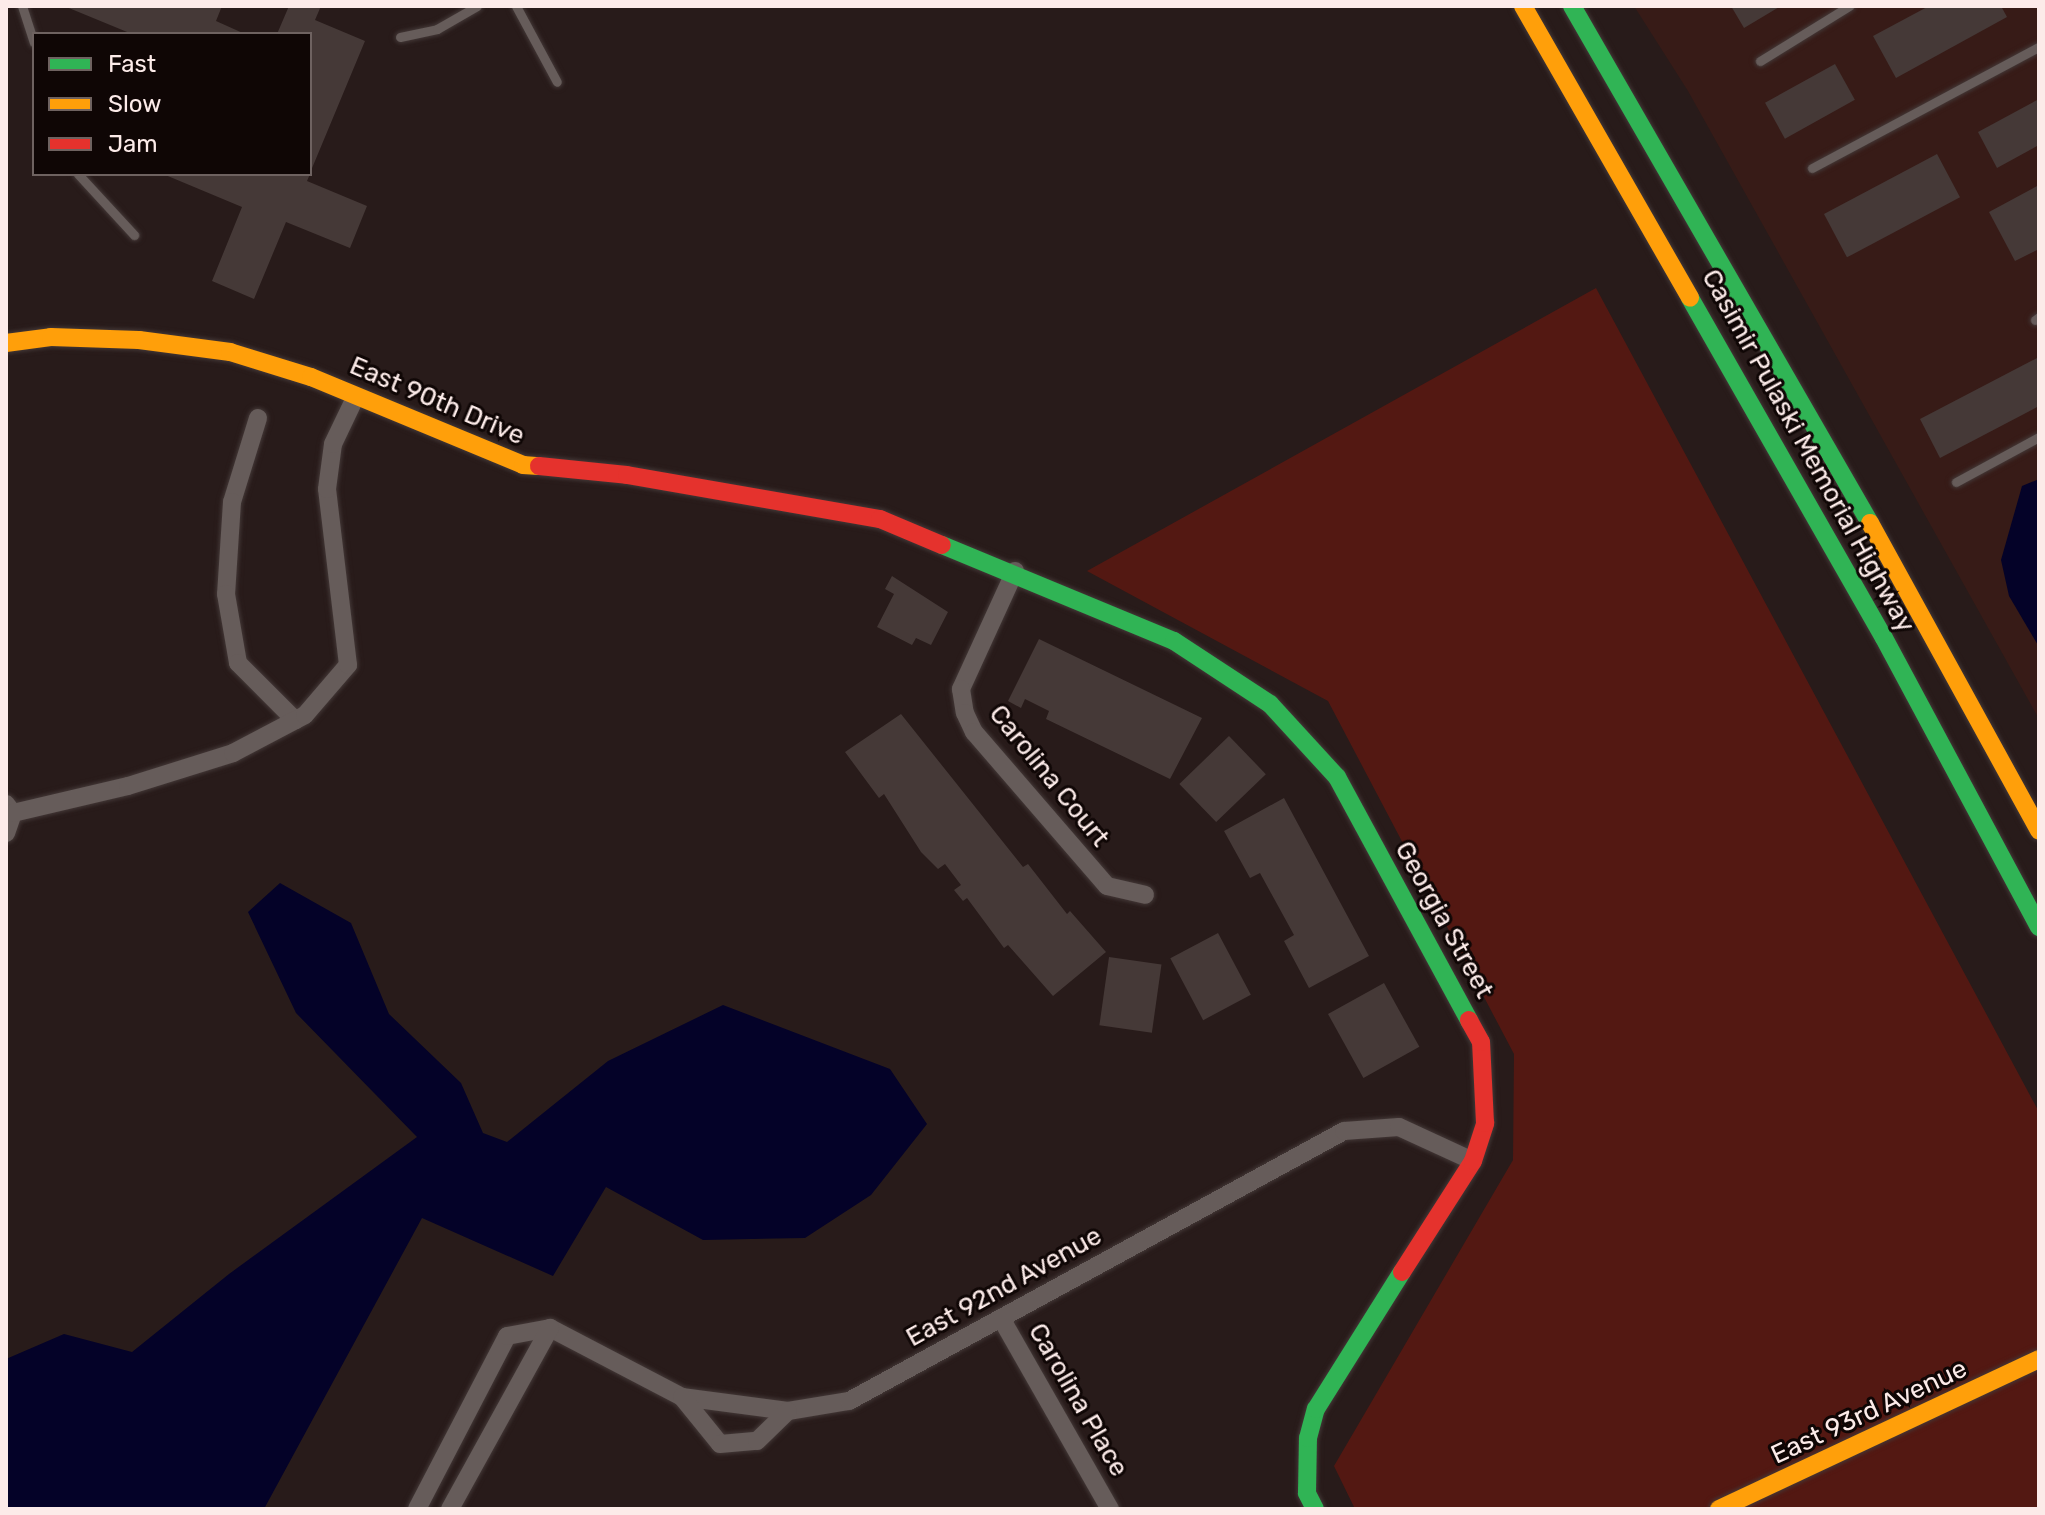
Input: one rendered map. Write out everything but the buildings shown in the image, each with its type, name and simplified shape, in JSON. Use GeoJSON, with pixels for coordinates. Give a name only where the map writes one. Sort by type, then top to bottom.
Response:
{"type":"FeatureCollection","features":[{"type":"Feature","properties":{"kind":"main road","name":"Casimir Pulaski Memorial Highway"},"geometry":{"type":"LineString","coordinates":[[1523,6],[1884,638],[2039,927]]}},
{"type":"Feature","properties":{"kind":"main road","name":"Casimir Pulaski Memorial Highway"},"geometry":{"type":"LineString","coordinates":[[1572,6],[1928,623],[2039,831]]}},
{"type":"Feature","properties":{"kind":"main road","name":"East 90th Drive"},"geometry":{"type":"LineString","coordinates":[[6,343],[51,337],[139,340],[230,352],[356,396],[523,465],[627,475],[810,505],[880,519],[942,543]]}},
{"type":"Feature","properties":{"kind":"main road","name":"Georgia Street"},"geometry":{"type":"LineString","coordinates":[[942,543],[1015,571],[1174,641],[1270,704],[1337,777],[1481,1042],[1485,1123],[1473,1161],[1316,1409],[1308,1438],[1307,1493],[1315,1509]]}},
{"type":"Feature","properties":{"kind":"main road","name":"East 93rd Avenue"},"geometry":{"type":"LineString","coordinates":[[1719,1509],[2039,1359]]}},
{"type":"Feature","properties":{"kind":"street"},"geometry":{"type":"LineString","coordinates":[[6,833],[9,809],[128,786],[233,753],[295,720],[348,665],[327,489],[333,444],[356,396]]}},
{"type":"Feature","properties":{"kind":"street"},"geometry":{"type":"LineString","coordinates":[[258,418],[232,502],[226,594],[238,663],[295,720]]}},
{"type":"Feature","properties":{"kind":"street","name":"Carolina Court"},"geometry":{"type":"LineString","coordinates":[[1015,571],[961,689],[965,713],[974,732],[1107,886],[1145,895]]}},
{"type":"Feature","properties":{"kind":"street","name":"East 92nd Avenue"},"geometry":{"type":"LineString","coordinates":[[550,1328],[682,1397],[788,1411],[849,1401],[1344,1131],[1399,1127],[1473,1161]]}},
{"type":"Feature","properties":{"kind":"street","name":"Carolina Place"},"geometry":{"type":"LineString","coordinates":[[1001,1318],[1110,1509]]}},
{"type":"Feature","properties":{"kind":"street"},"geometry":{"type":"LineString","coordinates":[[417,1509],[507,1336],[550,1328]]}},
{"type":"Feature","properties":{"kind":"street"},"geometry":{"type":"LineString","coordinates":[[450,1509],[550,1328]]}},
{"type":"Feature","properties":{"kind":"street"},"geometry":{"type":"LineString","coordinates":[[682,1397],[720,1444],[757,1441],[788,1411]]}},
{"type":"Feature","properties":{"kind":"lane"},"geometry":{"type":"LineString","coordinates":[[22,6],[32,36]]}},
{"type":"Feature","properties":{"kind":"lane"},"geometry":{"type":"LineString","coordinates":[[400,37],[437,29],[477,6]]}},
{"type":"Feature","properties":{"kind":"lane"},"geometry":{"type":"LineString","coordinates":[[516,6],[557,82]]}},
{"type":"Feature","properties":{"kind":"lane"},"geometry":{"type":"LineString","coordinates":[[1760,61],[1849,6]]}},
{"type":"Feature","properties":{"kind":"lane"},"geometry":{"type":"LineString","coordinates":[[1812,168],[2039,47]]}},
{"type":"Feature","properties":{"kind":"lane"},"geometry":{"type":"LineString","coordinates":[[80,176],[134,235]]}},
{"type":"Feature","properties":{"kind":"lane"},"geometry":{"type":"LineString","coordinates":[[1956,482],[2039,437]]}},
{"type":"Feature","properties":{"kind":"shaded area"},"geometry":{"type":"Polygon","coordinates":[[[1634,6],[2039,6],[2039,719],[1688,91],[1634,6]]]}},
{"type":"Feature","properties":{"kind":"shaded area"},"geometry":{"type":"Polygon","coordinates":[[[1596,288],[2039,1112],[2039,1509],[1355,1509],[1334,1466],[1513,1160],[1514,1054],[1328,701],[1087,571],[1596,288]]]}},
{"type":"Feature","properties":{"kind":"water"},"geometry":{"type":"Polygon","coordinates":[[[2039,479],[2039,647],[2009,596],[2001,560],[2022,486],[2039,479]]]}},
{"type":"Feature","properties":{"kind":"water"},"geometry":{"type":"Polygon","coordinates":[[[280,883],[351,923],[389,1014],[461,1083],[483,1133],[507,1142],[608,1061],[723,1005],[890,1069],[927,1124],[871,1195],[805,1238],[703,1240],[606,1187],[553,1276],[422,1218],[264,1509],[6,1509],[6,1359],[64,1334],[132,1352],[229,1274],[417,1137],[296,1013],[248,912],[280,883]]]}},
{"type":"Feature","properties":{"kind":"traffic: fast"},"geometry":{"type":"LineString","coordinates":[[1572,6],[1870,523]]}},
{"type":"Feature","properties":{"kind":"traffic: fast"},"geometry":{"type":"LineString","coordinates":[[1690,298],[1884,638],[2039,927]]}},
{"type":"Feature","properties":{"kind":"traffic: fast"},"geometry":{"type":"LineString","coordinates":[[942,545],[1174,641],[1270,704],[1337,777],[1469,1020]]}},
{"type":"Feature","properties":{"kind":"traffic: fast"},"geometry":{"type":"LineString","coordinates":[[1315,1509],[1307,1493],[1308,1438],[1316,1409],[1402,1272]]}},
{"type":"Feature","properties":{"kind":"traffic: slow"},"geometry":{"type":"LineString","coordinates":[[1523,6],[1690,298]]}},
{"type":"Feature","properties":{"kind":"traffic: slow"},"geometry":{"type":"LineString","coordinates":[[6,343],[51,337],[139,340],[230,352],[311,377],[523,465],[539,466]]}},
{"type":"Feature","properties":{"kind":"traffic: slow"},"geometry":{"type":"LineString","coordinates":[[1870,523],[2039,831]]}},
{"type":"Feature","properties":{"kind":"traffic: slow"},"geometry":{"type":"LineString","coordinates":[[1719,1509],[2039,1359]]}},
{"type":"Feature","properties":{"kind":"traffic: jam"},"geometry":{"type":"LineString","coordinates":[[539,466],[627,475],[880,519],[942,545]]}},
{"type":"Feature","properties":{"kind":"traffic: jam"},"geometry":{"type":"LineString","coordinates":[[1402,1272],[1473,1161],[1485,1123],[1481,1042],[1469,1020]]}}]}
